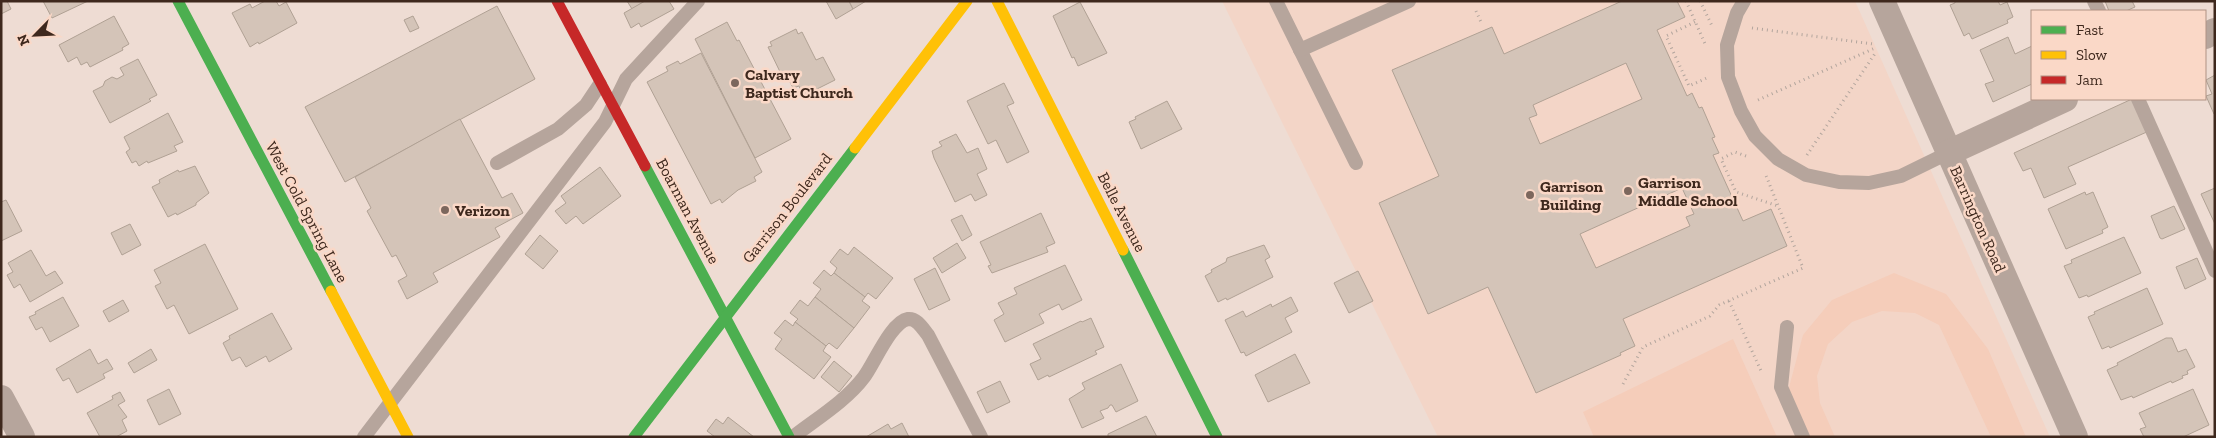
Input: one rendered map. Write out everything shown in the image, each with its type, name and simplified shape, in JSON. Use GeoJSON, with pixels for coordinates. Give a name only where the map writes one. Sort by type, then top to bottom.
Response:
{"type":"FeatureCollection","features":[{"type":"Feature","properties":{"kind":"main road","name":"West Cold Spring Lane"},"geometry":{"type":"LineString","coordinates":[[178,1],[408,437]]}},
{"type":"Feature","properties":{"kind":"main road","name":"Boarman Avenue"},"geometry":{"type":"LineString","coordinates":[[557,1],[791,437]]}},
{"type":"Feature","properties":{"kind":"main road","name":"Garrison Boulevard"},"geometry":{"type":"LineString","coordinates":[[634,437],[725,315],[968,1]]}},
{"type":"Feature","properties":{"kind":"main road","name":"Belle Avenue"},"geometry":{"type":"LineString","coordinates":[[997,1],[1217,437]]}},
{"type":"Feature","properties":{"kind":"street","name":"Barrington Road"},"geometry":{"type":"LineString","coordinates":[[1882,1],[2075,437]]}},
{"type":"Feature","properties":{"kind":"street"},"geometry":{"type":"LineString","coordinates":[[1948,153],[2063,100]]}},
{"type":"Feature","properties":{"kind":"street"},"geometry":{"type":"LineString","coordinates":[[1,398],[22,437]]}},
{"type":"Feature","properties":{"kind":"lane"},"geometry":{"type":"LineString","coordinates":[[364,437],[605,122],[626,79],[698,1]]}},
{"type":"Feature","properties":{"kind":"lane"},"geometry":{"type":"LineString","coordinates":[[1276,1],[1356,163]]}},
{"type":"Feature","properties":{"kind":"lane"},"geometry":{"type":"LineString","coordinates":[[1300,50],[1409,1]]}},
{"type":"Feature","properties":{"kind":"lane"},"geometry":{"type":"LineString","coordinates":[[1744,1],[1736,13],[1727,45],[1728,77],[1741,111],[1755,136],[1778,159],[1806,175],[1839,182],[1869,183],[1901,176],[1948,153]]}},
{"type":"Feature","properties":{"kind":"lane"},"geometry":{"type":"LineString","coordinates":[[497,163],[558,129],[586,105],[600,84]]}},
{"type":"Feature","properties":{"kind":"lane"},"geometry":{"type":"LineString","coordinates":[[2138,100],[2215,271]]}},
{"type":"Feature","properties":{"kind":"lane"},"geometry":{"type":"LineString","coordinates":[[791,437],[846,395],[864,377],[899,324],[908,319],[916,321],[928,335],[981,437]]}},
{"type":"Feature","properties":{"kind":"lane"},"geometry":{"type":"LineString","coordinates":[[1787,327],[1781,386],[1803,437]]}},
{"type":"Feature","properties":{"kind":"path"},"geometry":{"type":"LineString","coordinates":[[1686,1],[1707,49]]}},
{"type":"Feature","properties":{"kind":"path"},"geometry":{"type":"LineString","coordinates":[[1700,1],[1714,31]]}},
{"type":"Feature","properties":{"kind":"path"},"geometry":{"type":"LineString","coordinates":[[1476,11],[1481,22]]}},
{"type":"Feature","properties":{"kind":"path"},"geometry":{"type":"LineString","coordinates":[[1695,22],[1666,36],[1689,86],[1712,76]]}},
{"type":"Feature","properties":{"kind":"path"},"geometry":{"type":"LineString","coordinates":[[1749,28],[1881,46]]}},
{"type":"Feature","properties":{"kind":"path"},"geometry":{"type":"LineString","coordinates":[[1758,100],[1881,46]]}},
{"type":"Feature","properties":{"kind":"path"},"geometry":{"type":"LineString","coordinates":[[1804,159],[1881,46]]}},
{"type":"Feature","properties":{"kind":"path"},"geometry":{"type":"LineString","coordinates":[[1750,156],[1735,152],[1721,158],[1736,192],[1778,206]]}},
{"type":"Feature","properties":{"kind":"path"},"geometry":{"type":"LineString","coordinates":[[1623,384],[1643,347],[1710,316],[1719,305],[1803,268],[1762,166]]}},
{"type":"Feature","properties":{"kind":"path"},"geometry":{"type":"LineString","coordinates":[[1729,301],[1766,382]]}},
{"type":"Feature","properties":{"kind":"shaded area","name":"Garrison Middle School"},"geometry":{"type":"Polygon","coordinates":[[[1222,1],[1855,1],[2050,437],[1438,437],[1222,1]]]}},
{"type":"Feature","properties":{"kind":"shaded area"},"geometry":{"type":"Polygon","coordinates":[[[1894,273],[1946,294],[1988,349],[2026,437],[1991,437],[1939,325],[1915,313],[1882,311],[1852,322],[1828,344],[1817,376],[1820,403],[1835,437],[1808,437],[1788,391],[1803,335],[1832,300],[1894,273]]]}},
{"type":"Feature","properties":{"kind":"shaded area"},"geometry":{"type":"Polygon","coordinates":[[[1733,339],[1777,437],[1594,437],[1583,412],[1733,339]]]}},
{"type":"Feature","properties":{"kind":"building"},"geometry":{"type":"Polygon","coordinates":[[[1,1],[7,1],[11,9],[1,14],[1,1]]]}},
{"type":"Feature","properties":{"kind":"building"},"geometry":{"type":"Polygon","coordinates":[[[43,1],[88,1],[52,18],[43,1]]]}},
{"type":"Feature","properties":{"kind":"building"},"geometry":{"type":"Polygon","coordinates":[[[265,1],[276,1],[279,6],[286,2],[297,23],[250,47],[232,13],[250,4],[252,8],[265,1]]]}},
{"type":"Feature","properties":{"kind":"building"},"geometry":{"type":"Polygon","coordinates":[[[627,1],[645,1],[632,9],[627,1]]]}},
{"type":"Feature","properties":{"kind":"building"},"geometry":{"type":"Polygon","coordinates":[[[645,1],[669,1],[674,9],[641,27],[639,23],[631,28],[624,13],[645,1]]]}},
{"type":"Feature","properties":{"kind":"building"},"geometry":{"type":"Polygon","coordinates":[[[826,1],[849,1],[853,9],[836,19],[826,1]]]}},
{"type":"Feature","properties":{"kind":"building"},"geometry":{"type":"Polygon","coordinates":[[[849,1],[866,1],[853,9],[849,1]]]}},
{"type":"Feature","properties":{"kind":"building","name":"Garrison Building"},"geometry":{"type":"Polygon","coordinates":[[[1622,1],[1677,1],[1685,17],[1657,30],[1687,96],[1692,93],[1699,108],[1702,107],[1715,137],[1712,138],[1719,153],[1713,155],[1743,221],[1771,209],[1787,246],[1623,319],[1635,346],[1620,353],[1621,355],[1536,393],[1488,287],[1428,314],[1379,203],[1439,176],[1392,70],[1492,27],[1504,54],[1622,1]],[[1626,63],[1533,105],[1537,115],[1529,118],[1540,144],[1642,99],[1626,63]],[[1682,188],[1580,234],[1596,268],[1690,226],[1686,217],[1694,214],[1682,188]]]}},
{"type":"Feature","properties":{"kind":"building"},"geometry":{"type":"Polygon","coordinates":[[[1955,1],[1998,1],[2000,5],[2007,2],[2013,17],[2007,20],[2008,23],[1972,39],[1969,33],[1964,36],[1950,5],[1955,3],[1955,1]]]}},
{"type":"Feature","properties":{"kind":"building"},"geometry":{"type":"Polygon","coordinates":[[[2105,1],[2132,1],[2135,7],[2128,10],[2109,10],[2105,1]]]}},
{"type":"Feature","properties":{"kind":"building"},"geometry":{"type":"Polygon","coordinates":[[[1080,2],[1107,53],[1078,66],[1074,57],[1072,58],[1053,16],[1080,2]]]}},
{"type":"Feature","properties":{"kind":"building"},"geometry":{"type":"Polygon","coordinates":[[[497,6],[535,79],[345,182],[305,107],[497,6]]]}},
{"type":"Feature","properties":{"kind":"building"},"geometry":{"type":"Polygon","coordinates":[[[114,16],[129,44],[122,48],[123,50],[90,67],[87,62],[81,65],[77,57],[68,62],[59,45],[114,16]]]}},
{"type":"Feature","properties":{"kind":"building"},"geometry":{"type":"Polygon","coordinates":[[[413,16],[419,28],[410,32],[404,20],[413,16]]]}},
{"type":"Feature","properties":{"kind":"building"},"geometry":{"type":"Polygon","coordinates":[[[727,22],[737,41],[739,40],[791,139],[755,158],[695,39],[727,22]]]}},
{"type":"Feature","properties":{"kind":"building"},"geometry":{"type":"Polygon","coordinates":[[[796,29],[798,34],[802,32],[816,60],[823,57],[835,80],[803,96],[799,86],[793,88],[787,76],[783,78],[768,47],[772,46],[770,42],[796,29]]]}},
{"type":"Feature","properties":{"kind":"building"},"geometry":{"type":"Polygon","coordinates":[[[2008,37],[2015,54],[2031,46],[2031,84],[1993,102],[1985,84],[1994,81],[1980,50],[2008,37]]]}},
{"type":"Feature","properties":{"kind":"building"},"geometry":{"type":"Polygon","coordinates":[[[701,53],[762,172],[754,177],[756,181],[738,190],[722,203],[720,199],[711,204],[647,82],[668,71],[666,67],[678,61],[680,64],[701,53]]]}},
{"type":"Feature","properties":{"kind":"building"},"geometry":{"type":"Polygon","coordinates":[[[138,59],[157,95],[149,99],[151,101],[110,123],[93,91],[103,86],[105,81],[112,77],[117,79],[124,75],[120,68],[138,59]]]}},
{"type":"Feature","properties":{"kind":"building"},"geometry":{"type":"Polygon","coordinates":[[[2215,75],[2214,114],[2206,96],[2212,94],[2206,80],[2215,75]]]}},
{"type":"Feature","properties":{"kind":"building"},"geometry":{"type":"Polygon","coordinates":[[[1004,83],[1014,103],[1007,106],[1029,152],[1007,163],[996,140],[988,144],[967,101],[1004,83]]]}},
{"type":"Feature","properties":{"kind":"building"},"geometry":{"type":"Polygon","coordinates":[[[2130,100],[2133,100],[2149,131],[2068,167],[2076,184],[2044,198],[2031,168],[2023,171],[2014,153],[2130,100]]]}},
{"type":"Feature","properties":{"kind":"building"},"geometry":{"type":"Polygon","coordinates":[[[1167,101],[1182,129],[1141,149],[1129,122],[1167,101]]]}},
{"type":"Feature","properties":{"kind":"building"},"geometry":{"type":"Polygon","coordinates":[[[168,113],[183,142],[174,146],[177,151],[148,163],[147,161],[139,166],[136,161],[132,163],[126,152],[130,149],[124,137],[168,113]]]}},
{"type":"Feature","properties":{"kind":"building","name":"Verizon"},"geometry":{"type":"Polygon","coordinates":[[[460,119],[502,198],[512,193],[523,213],[495,228],[500,237],[433,273],[438,282],[407,299],[398,281],[407,276],[396,255],[392,257],[367,211],[371,208],[355,177],[460,119]]]}},
{"type":"Feature","properties":{"kind":"building"},"geometry":{"type":"Polygon","coordinates":[[[956,134],[967,153],[978,148],[987,169],[977,174],[987,195],[975,201],[971,194],[955,202],[932,151],[942,146],[939,142],[956,134]]]}},
{"type":"Feature","properties":{"kind":"building"},"geometry":{"type":"Polygon","coordinates":[[[195,166],[209,193],[196,205],[177,215],[176,213],[168,217],[152,187],[160,183],[159,180],[178,170],[179,172],[195,166]]]}},
{"type":"Feature","properties":{"kind":"building"},"geometry":{"type":"Polygon","coordinates":[[[600,167],[621,196],[583,224],[576,216],[566,224],[555,211],[566,203],[561,196],[600,167]]]}},
{"type":"Feature","properties":{"kind":"building"},"geometry":{"type":"Polygon","coordinates":[[[2215,188],[2215,224],[2201,194],[2215,188]]]}},
{"type":"Feature","properties":{"kind":"building"},"geometry":{"type":"Polygon","coordinates":[[[2085,192],[2086,195],[2093,192],[2108,227],[2102,230],[2103,233],[2066,249],[2048,209],[2085,192]]]}},
{"type":"Feature","properties":{"kind":"building"},"geometry":{"type":"Polygon","coordinates":[[[6,200],[22,231],[1,241],[1,202],[6,200]]]}},
{"type":"Feature","properties":{"kind":"building"},"geometry":{"type":"Polygon","coordinates":[[[2174,206],[2185,229],[2162,239],[2151,216],[2174,206]]]}},
{"type":"Feature","properties":{"kind":"building"},"geometry":{"type":"Polygon","coordinates":[[[1041,213],[1055,243],[1046,247],[1048,252],[992,273],[988,266],[991,265],[980,242],[1041,213]]]}},
{"type":"Feature","properties":{"kind":"building"},"geometry":{"type":"Polygon","coordinates":[[[962,215],[972,235],[962,241],[951,220],[962,215]]]}},
{"type":"Feature","properties":{"kind":"building"},"geometry":{"type":"Polygon","coordinates":[[[130,224],[141,245],[122,255],[111,233],[130,224]]]}},
{"type":"Feature","properties":{"kind":"building"},"geometry":{"type":"Polygon","coordinates":[[[540,235],[558,251],[543,269],[525,254],[540,235]]]}},
{"type":"Feature","properties":{"kind":"building"},"geometry":{"type":"Polygon","coordinates":[[[2124,237],[2141,273],[2088,297],[2087,295],[2079,298],[2064,266],[2072,263],[2071,260],[2124,237]]]}},
{"type":"Feature","properties":{"kind":"building"},"geometry":{"type":"Polygon","coordinates":[[[957,243],[966,258],[942,273],[933,258],[957,243]]]}},
{"type":"Feature","properties":{"kind":"building"},"geometry":{"type":"Polygon","coordinates":[[[205,244],[238,309],[189,334],[174,305],[167,309],[155,286],[161,283],[154,270],[205,244]]]}},
{"type":"Feature","properties":{"kind":"building"},"geometry":{"type":"Polygon","coordinates":[[[1264,245],[1270,257],[1265,260],[1273,277],[1227,300],[1226,298],[1218,302],[1205,276],[1212,272],[1211,270],[1226,262],[1227,258],[1264,245]]]}},
{"type":"Feature","properties":{"kind":"building"},"geometry":{"type":"Polygon","coordinates":[[[854,247],[893,278],[876,299],[868,293],[865,297],[834,273],[837,268],[830,262],[840,249],[848,255],[854,247]]]}},
{"type":"Feature","properties":{"kind":"building"},"geometry":{"type":"Polygon","coordinates":[[[31,250],[46,276],[55,271],[63,283],[30,302],[20,284],[14,288],[7,275],[13,272],[8,263],[31,250]]]}},
{"type":"Feature","properties":{"kind":"building"},"geometry":{"type":"Polygon","coordinates":[[[2197,258],[2206,279],[2185,289],[2176,267],[2197,258]]]}},
{"type":"Feature","properties":{"kind":"building"},"geometry":{"type":"Polygon","coordinates":[[[1065,265],[1082,300],[1062,310],[1059,304],[1039,314],[1044,323],[1005,342],[994,320],[1004,314],[998,303],[1017,294],[1014,288],[1065,265]]]}},
{"type":"Feature","properties":{"kind":"building"},"geometry":{"type":"Polygon","coordinates":[[[935,268],[950,300],[929,310],[914,279],[935,268]]]}},
{"type":"Feature","properties":{"kind":"building"},"geometry":{"type":"Polygon","coordinates":[[[824,270],[831,276],[834,273],[865,297],[862,301],[870,307],[854,328],[815,297],[821,289],[813,283],[824,270]]]}},
{"type":"Feature","properties":{"kind":"building"},"geometry":{"type":"Polygon","coordinates":[[[1358,271],[1373,301],[1349,313],[1334,283],[1358,271]]]}},
{"type":"Feature","properties":{"kind":"building"},"geometry":{"type":"Polygon","coordinates":[[[2147,288],[2163,324],[2110,348],[2109,346],[2102,349],[2088,317],[2095,314],[2094,312],[2147,288]]]}},
{"type":"Feature","properties":{"kind":"building"},"geometry":{"type":"Polygon","coordinates":[[[63,297],[79,326],[50,342],[42,327],[36,330],[29,317],[63,297]]]}},
{"type":"Feature","properties":{"kind":"building"},"geometry":{"type":"Polygon","coordinates":[[[815,297],[854,328],[837,349],[829,343],[826,346],[795,322],[798,319],[790,313],[800,300],[808,306],[815,297]]]}},
{"type":"Feature","properties":{"kind":"building"},"geometry":{"type":"Polygon","coordinates":[[[1291,297],[1298,311],[1285,318],[1292,332],[1246,356],[1244,352],[1241,353],[1225,320],[1243,311],[1246,317],[1271,304],[1272,307],[1291,297]]]}},
{"type":"Feature","properties":{"kind":"building"},"geometry":{"type":"Polygon","coordinates":[[[123,300],[129,311],[109,322],[103,311],[123,300]]]}},
{"type":"Feature","properties":{"kind":"building"},"geometry":{"type":"Polygon","coordinates":[[[272,313],[292,349],[269,362],[266,356],[246,367],[240,357],[232,361],[223,343],[230,339],[229,336],[272,313]]]}},
{"type":"Feature","properties":{"kind":"building"},"geometry":{"type":"Polygon","coordinates":[[[1091,318],[1104,347],[1095,351],[1097,354],[1049,377],[1048,375],[1038,380],[1030,364],[1041,359],[1033,344],[1091,318]]]}},
{"type":"Feature","properties":{"kind":"building"},"geometry":{"type":"Polygon","coordinates":[[[785,320],[793,326],[795,322],[826,346],[823,351],[831,357],[814,379],[775,349],[782,339],[774,333],[785,320]]]}},
{"type":"Feature","properties":{"kind":"building"},"geometry":{"type":"Polygon","coordinates":[[[2166,338],[2172,338],[2178,352],[2186,349],[2195,367],[2187,371],[2188,374],[2182,376],[2183,378],[2172,383],[2171,381],[2133,398],[2132,396],[2121,400],[2107,370],[2166,338]]]}},
{"type":"Feature","properties":{"kind":"building"},"geometry":{"type":"Polygon","coordinates":[[[90,349],[98,364],[107,359],[113,369],[103,374],[105,378],[77,393],[69,378],[63,381],[56,369],[90,349]]]}},
{"type":"Feature","properties":{"kind":"building"},"geometry":{"type":"Polygon","coordinates":[[[151,349],[157,360],[134,373],[128,363],[151,349]]]}},
{"type":"Feature","properties":{"kind":"building"},"geometry":{"type":"Polygon","coordinates":[[[1295,354],[1310,383],[1268,402],[1255,375],[1295,354]]]}},
{"type":"Feature","properties":{"kind":"building"},"geometry":{"type":"Polygon","coordinates":[[[834,361],[852,376],[839,392],[821,377],[834,361]]]}},
{"type":"Feature","properties":{"kind":"building"},"geometry":{"type":"Polygon","coordinates":[[[1121,364],[1138,401],[1116,412],[1112,405],[1110,405],[1108,408],[1100,411],[1104,418],[1082,428],[1069,399],[1085,389],[1082,383],[1121,364]]]}},
{"type":"Feature","properties":{"kind":"building"},"geometry":{"type":"Polygon","coordinates":[[[1000,381],[1010,402],[987,413],[977,392],[1000,381]]]}},
{"type":"Feature","properties":{"kind":"building"},"geometry":{"type":"Polygon","coordinates":[[[169,389],[181,414],[159,425],[147,400],[169,389]]]}},
{"type":"Feature","properties":{"kind":"building"},"geometry":{"type":"Polygon","coordinates":[[[2193,389],[2209,425],[2183,437],[2144,437],[2140,429],[2146,427],[2139,413],[2193,389]]]}},
{"type":"Feature","properties":{"kind":"building"},"geometry":{"type":"Polygon","coordinates":[[[120,392],[125,401],[118,405],[127,417],[122,420],[127,431],[116,437],[100,437],[87,413],[113,399],[112,396],[120,392]]]}},
{"type":"Feature","properties":{"kind":"building"},"geometry":{"type":"Polygon","coordinates":[[[1146,416],[1157,437],[1108,437],[1108,434],[1146,416]]]}},
{"type":"Feature","properties":{"kind":"building"},"geometry":{"type":"Polygon","coordinates":[[[728,417],[754,437],[715,437],[707,431],[716,419],[723,424],[728,417]]]}},
{"type":"Feature","properties":{"kind":"building"},"geometry":{"type":"Polygon","coordinates":[[[902,423],[909,437],[866,437],[888,424],[891,429],[902,423]]]}},
{"type":"Feature","properties":{"kind":"traffic: fast"},"geometry":{"type":"LineString","coordinates":[[178,1],[331,291]]}},
{"type":"Feature","properties":{"kind":"traffic: fast"},"geometry":{"type":"LineString","coordinates":[[634,437],[855,148]]}},
{"type":"Feature","properties":{"kind":"traffic: fast"},"geometry":{"type":"LineString","coordinates":[[645,166],[789,437]]}},
{"type":"Feature","properties":{"kind":"traffic: fast"},"geometry":{"type":"LineString","coordinates":[[1123,250],[1217,437]]}},
{"type":"Feature","properties":{"kind":"traffic: slow"},"geometry":{"type":"LineString","coordinates":[[855,148],[967,1]]}},
{"type":"Feature","properties":{"kind":"traffic: slow"},"geometry":{"type":"LineString","coordinates":[[997,1],[1123,250]]}},
{"type":"Feature","properties":{"kind":"traffic: slow"},"geometry":{"type":"LineString","coordinates":[[331,291],[408,437]]}},
{"type":"Feature","properties":{"kind":"traffic: jam"},"geometry":{"type":"LineString","coordinates":[[557,1],[645,166]]}},
{"type":"Feature","properties":{"kind":"place","name":"Calvary Baptist Church"},"geometry":{"type":"Point","coordinates":[735,83]}},
{"type":"Feature","properties":{"kind":"place","name":"Garrison Middle School"},"geometry":{"type":"Point","coordinates":[1628,191]}},
{"type":"Feature","properties":{"kind":"place","name":"Garrison Building"},"geometry":{"type":"Point","coordinates":[1530,195]}},
{"type":"Feature","properties":{"kind":"place","name":"Verizon"},"geometry":{"type":"Point","coordinates":[445,210]}}]}
